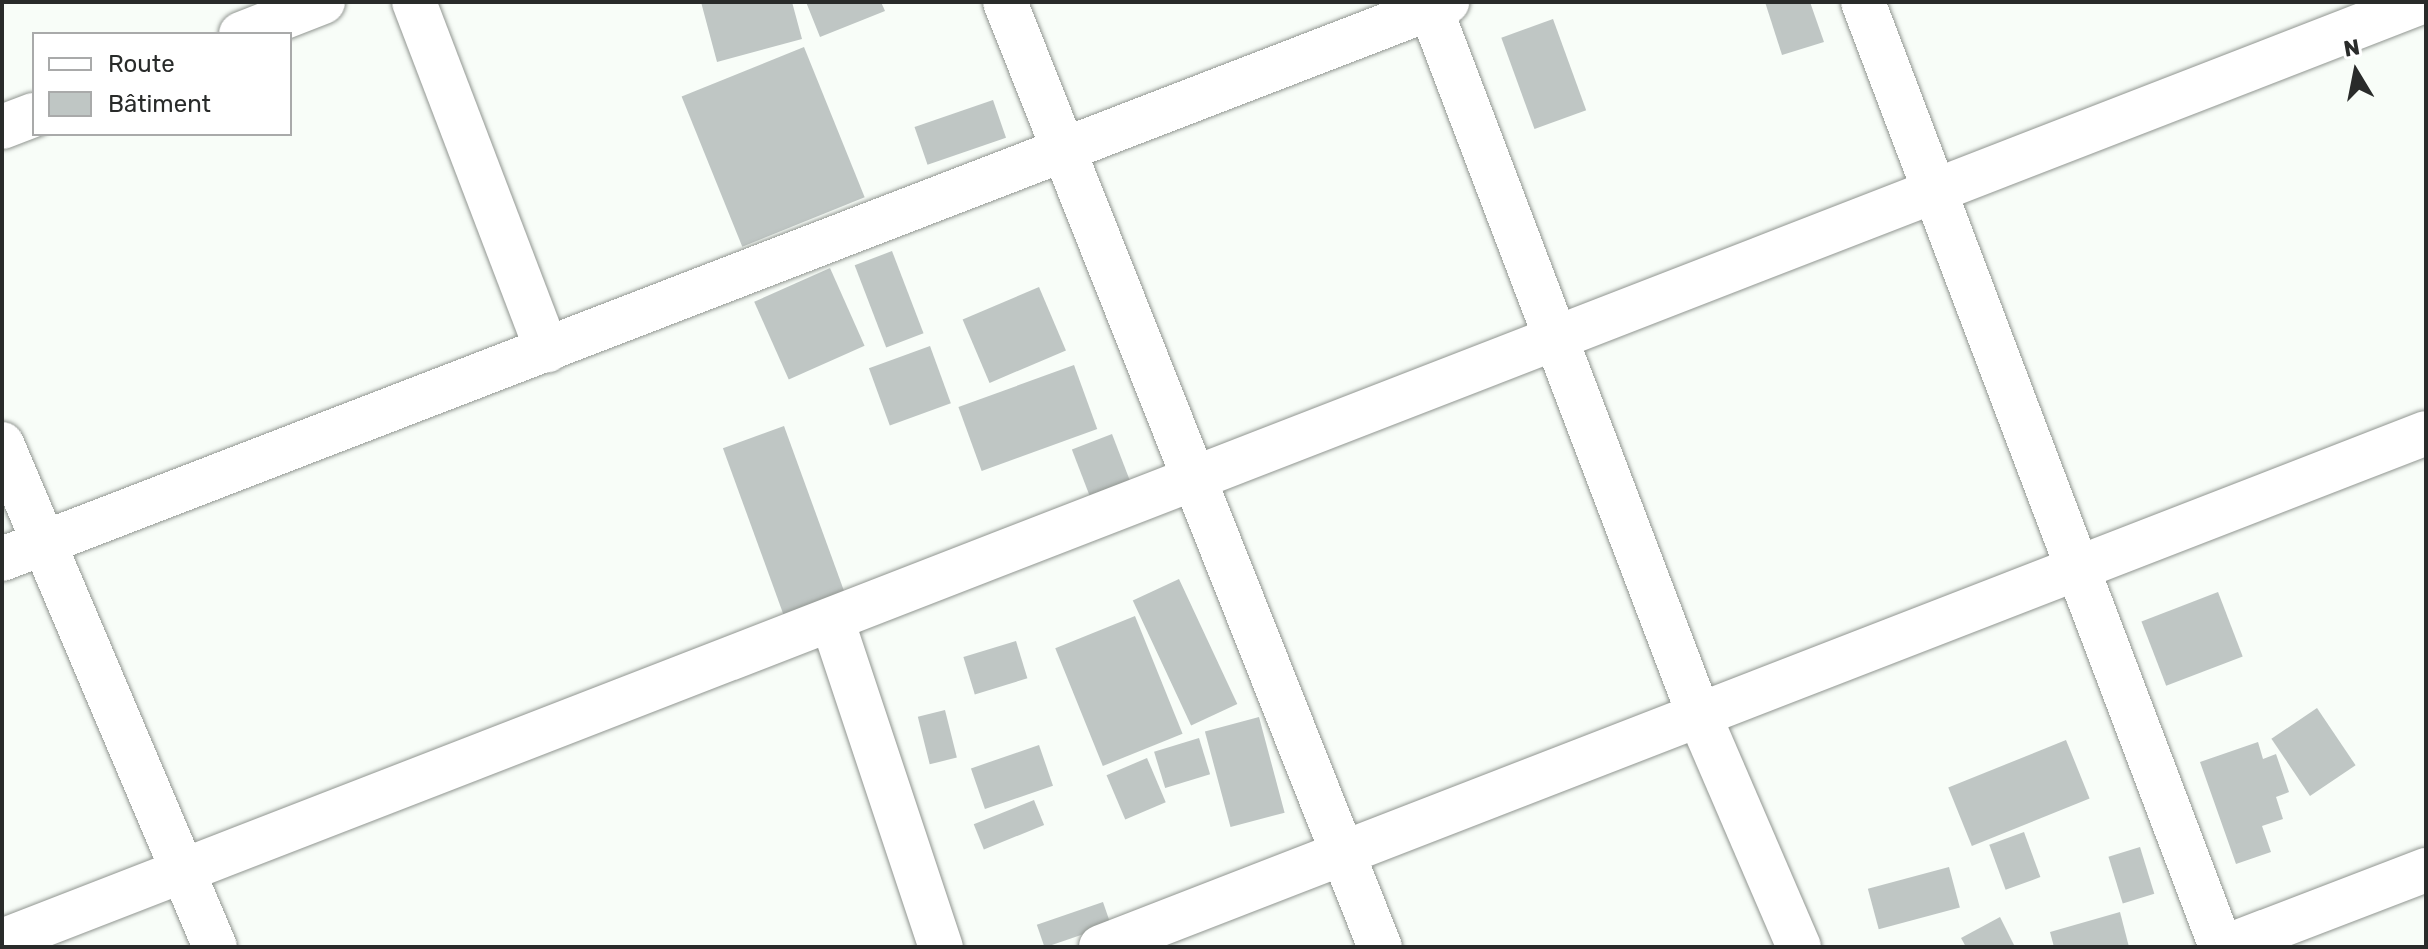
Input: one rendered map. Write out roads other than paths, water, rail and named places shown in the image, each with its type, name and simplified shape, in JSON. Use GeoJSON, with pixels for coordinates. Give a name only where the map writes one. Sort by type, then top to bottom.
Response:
{"type":"FeatureCollection","features":[{"type":"Feature","properties":{"kind":"street"},"geometry":{"type":"LineString","coordinates":[[246,32],[323,2]]}},
{"type":"Feature","properties":{"kind":"street"},"geometry":{"type":"LineString","coordinates":[[414,2],[547,351]]}},
{"type":"Feature","properties":{"kind":"street"},"geometry":{"type":"LineString","coordinates":[[1005,2],[1062,151],[1199,478],[1380,947]]}},
{"type":"Feature","properties":{"kind":"street"},"geometry":{"type":"LineString","coordinates":[[1863,2],[2076,569],[2223,947],[2426,870]]}},
{"type":"Feature","properties":{"kind":"street"},"geometry":{"type":"LineString","coordinates":[[2,941],[2422,2]]}},
{"type":"Feature","properties":{"kind":"street"},"geometry":{"type":"LineString","coordinates":[[22,552],[547,351],[1435,4],[1699,715],[1799,947]]}},
{"type":"Feature","properties":{"kind":"street"},"geometry":{"type":"LineString","coordinates":[[2,127],[32,116]]}},
{"type":"Feature","properties":{"kind":"street"},"geometry":{"type":"LineString","coordinates":[[1101,947],[2426,433]]}},
{"type":"Feature","properties":{"kind":"street"},"geometry":{"type":"LineString","coordinates":[[2,444],[22,552],[187,871],[215,947]]}},
{"type":"Feature","properties":{"kind":"street"},"geometry":{"type":"LineString","coordinates":[[832,620],[941,947]]}}]}
